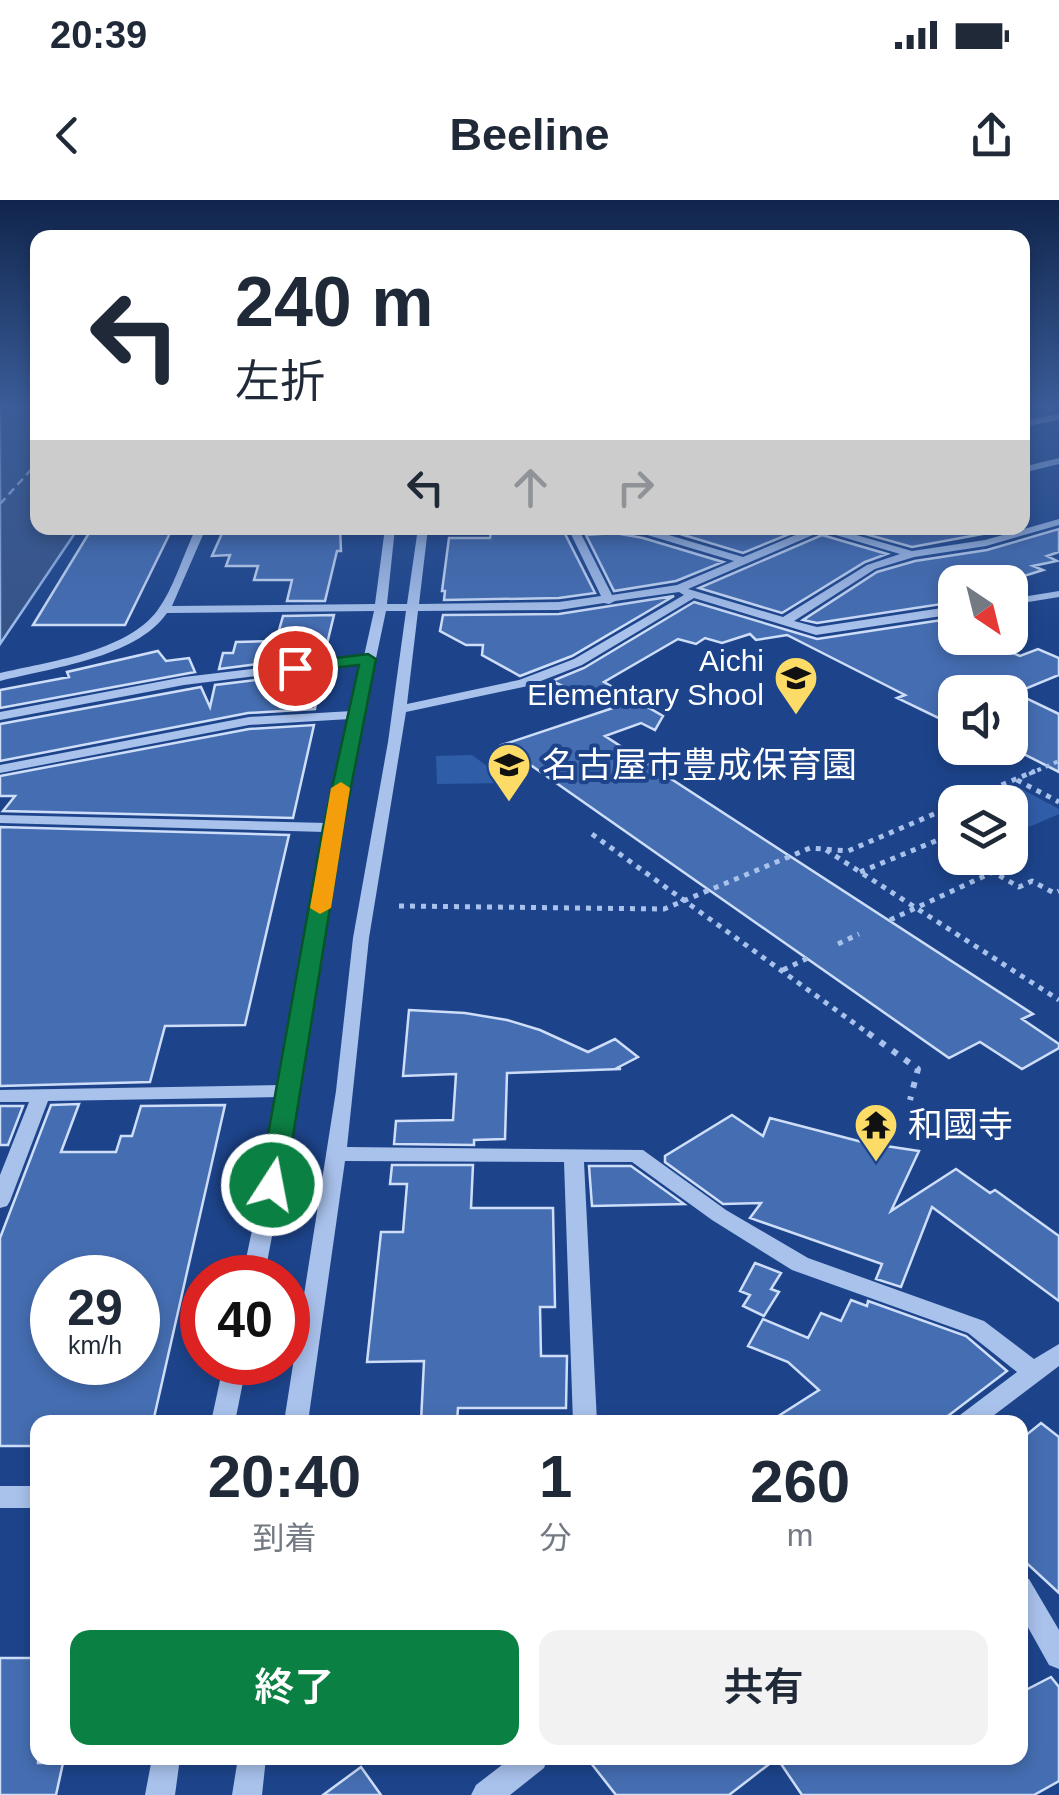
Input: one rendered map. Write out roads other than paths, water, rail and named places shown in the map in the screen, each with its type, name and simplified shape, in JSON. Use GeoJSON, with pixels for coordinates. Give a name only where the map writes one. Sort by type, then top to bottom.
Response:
{"type":"FeatureCollection","features":[{"type":"Feature","properties":{"kind":"street"},"geometry":{"type":"LineString","coordinates":[[1030,530],[1059,522]]}},
{"type":"Feature","properties":{"kind":"street"},"geometry":{"type":"LineString","coordinates":[[1030,525],[1059,538]]}},
{"type":"Feature","properties":{"kind":"street"},"geometry":{"type":"LineString","coordinates":[[0,677],[126,640],[145,630],[163,610],[198,535]]}},
{"type":"Feature","properties":{"kind":"street"},"geometry":{"type":"LineString","coordinates":[[258,1255],[291,1092],[333,828],[381,606],[389,535]]}},
{"type":"Feature","properties":{"kind":"street"},"geometry":{"type":"LineString","coordinates":[[297,1415],[361,938],[400,709],[423,535]]}},
{"type":"Feature","properties":{"kind":"street"},"geometry":{"type":"LineString","coordinates":[[577,535],[610,601]]}},
{"type":"Feature","properties":{"kind":"street"},"geometry":{"type":"LineString","coordinates":[[667,535],[745,561]]}},
{"type":"Feature","properties":{"kind":"street"},"geometry":{"type":"LineString","coordinates":[[400,709],[523,683],[578,662],[686,592],[805,535]]}},
{"type":"Feature","properties":{"kind":"street"},"geometry":{"type":"LineString","coordinates":[[846,535],[912,554]]}},
{"type":"Feature","properties":{"kind":"street"},"geometry":{"type":"LineString","coordinates":[[784,622],[854,575],[912,554],[1013,535]]}},
{"type":"Feature","properties":{"kind":"street"},"geometry":{"type":"LineString","coordinates":[[163,610],[559,606],[686,592],[816,631],[938,613]]}},
{"type":"Feature","properties":{"kind":"street"},"geometry":{"type":"LineString","coordinates":[[1028,599],[1059,594]]}},
{"type":"Feature","properties":{"kind":"street"},"geometry":{"type":"LineString","coordinates":[[0,716],[184,681],[368,659]]}},
{"type":"Feature","properties":{"kind":"street"},"geometry":{"type":"LineString","coordinates":[[0,769],[249,721],[355,715]]}},
{"type":"Feature","properties":{"kind":"street"},"geometry":{"type":"LineString","coordinates":[[0,819],[333,828]]}},
{"type":"Feature","properties":{"kind":"street"},"geometry":{"type":"LineString","coordinates":[[0,1096],[291,1092]]}},
{"type":"Feature","properties":{"kind":"street"},"geometry":{"type":"LineString","coordinates":[[0,1201],[40,1096]]}},
{"type":"Feature","properties":{"kind":"street"},"geometry":{"type":"LineString","coordinates":[[335,1154],[636,1155],[720,1215],[800,1264],[976,1326],[1034,1372]]}},
{"type":"Feature","properties":{"kind":"street"},"geometry":{"type":"LineString","coordinates":[[574,1156],[585,1415]]}},
{"type":"Feature","properties":{"kind":"street"},"geometry":{"type":"LineString","coordinates":[[977,1415],[1059,1353]]}},
{"type":"Feature","properties":{"kind":"street"},"geometry":{"type":"LineString","coordinates":[[225,1415],[231,1385]]}},
{"type":"Feature","properties":{"kind":"street"},"geometry":{"type":"LineString","coordinates":[[0,1497],[30,1497]]}},
{"type":"Feature","properties":{"kind":"street"},"geometry":{"type":"LineString","coordinates":[[1028,1602],[1059,1656]]}},
{"type":"Feature","properties":{"kind":"street"},"geometry":{"type":"LineString","coordinates":[[160,1795],[165,1765]]}},
{"type":"Feature","properties":{"kind":"street"},"geometry":{"type":"LineString","coordinates":[[247,1795],[251,1765]]}},
{"type":"Feature","properties":{"kind":"street"},"geometry":{"type":"LineString","coordinates":[[486,1795],[525,1765]]}},
{"type":"Feature","properties":{"kind":"place","name":"Aichi Elementary Shool"},"geometry":{"type":"Point","coordinates":[796,716]}},
{"type":"Feature","properties":{"kind":"place","name":"名古屋市豊成保育園"},"geometry":{"type":"Point","coordinates":[509,803]}},
{"type":"Feature","properties":{"kind":"place","name":"和國寺"},"geometry":{"type":"Point","coordinates":[876,1163]}}]}
